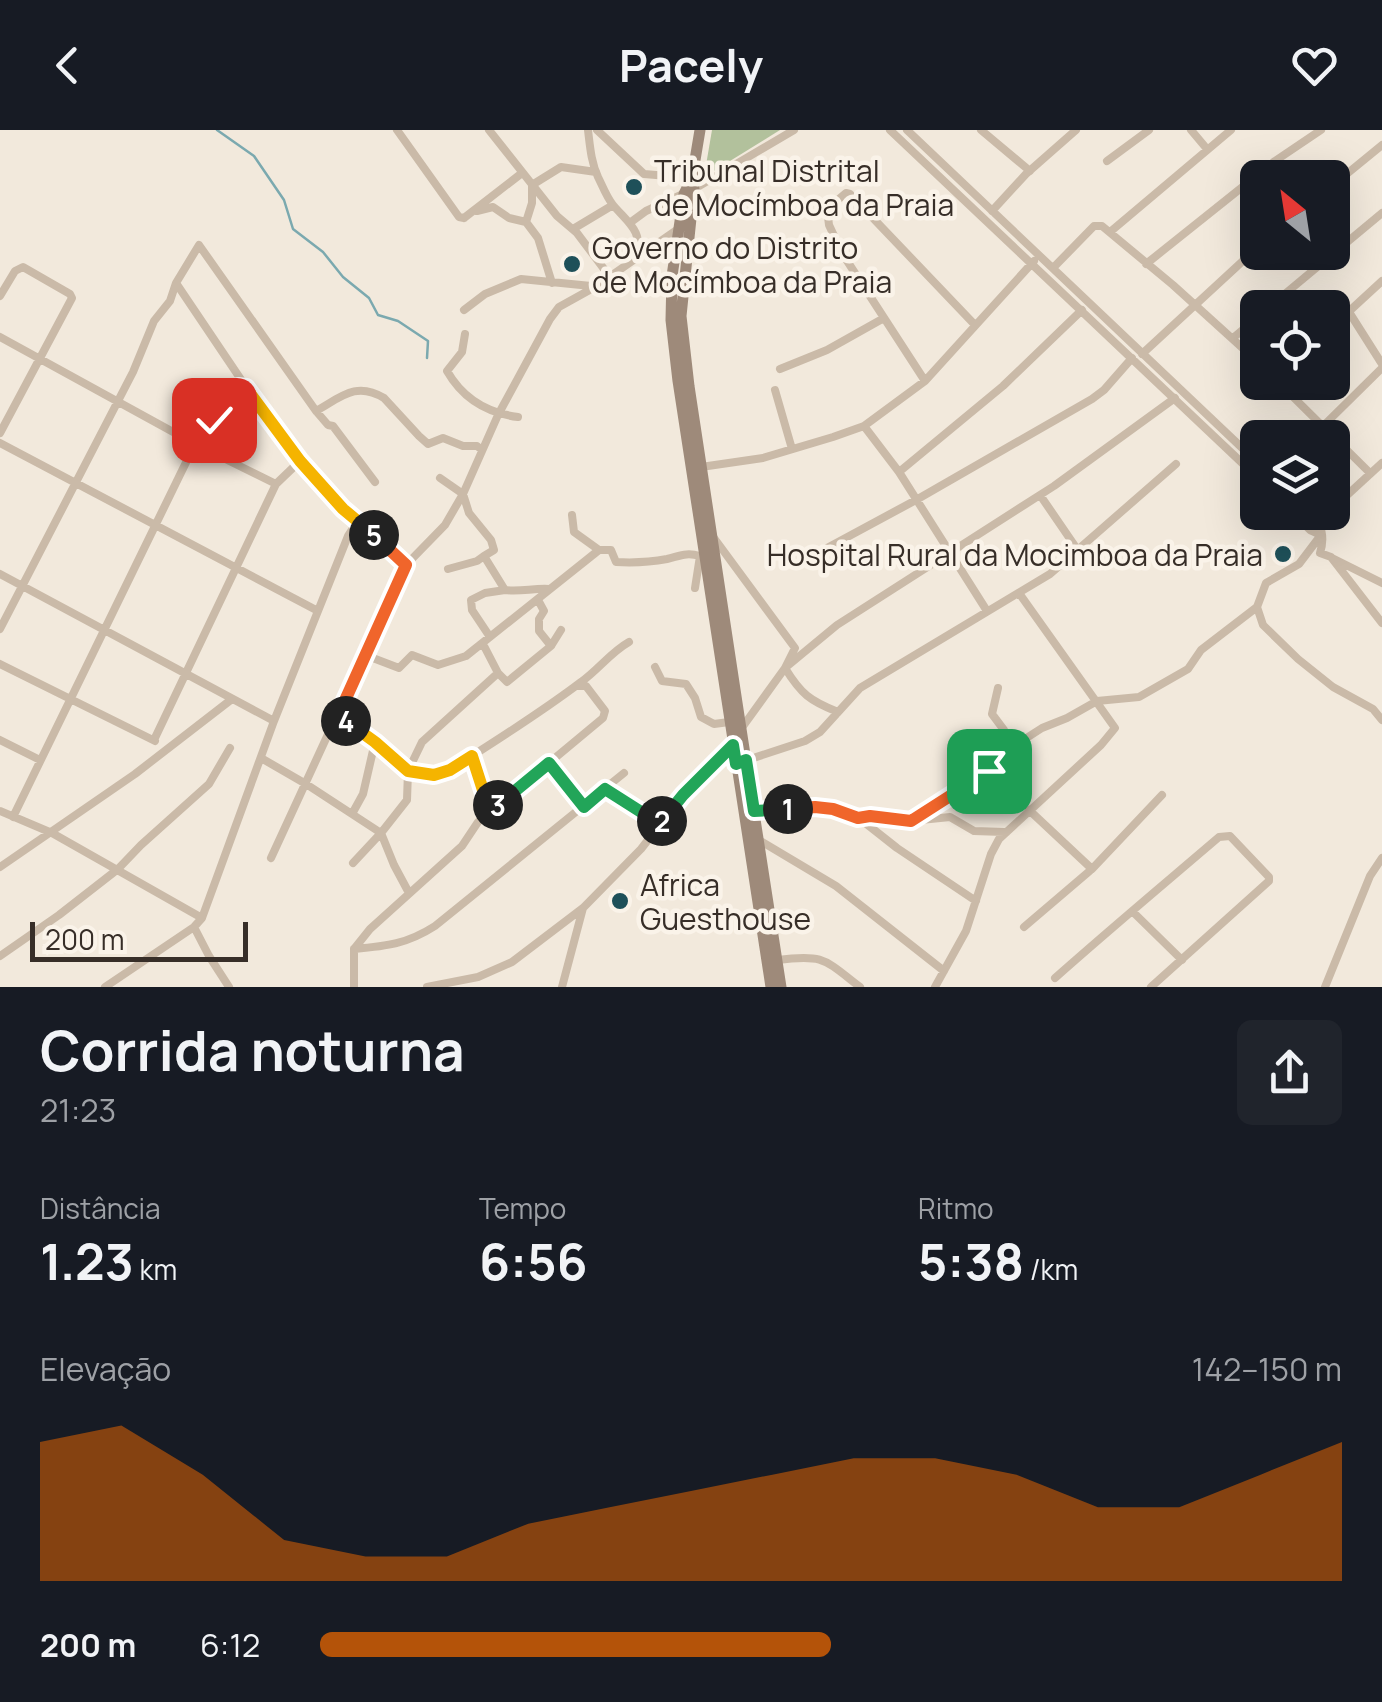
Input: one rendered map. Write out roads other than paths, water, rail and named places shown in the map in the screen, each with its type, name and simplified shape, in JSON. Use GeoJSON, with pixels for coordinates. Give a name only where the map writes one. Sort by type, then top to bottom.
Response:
{"type":"FeatureCollection","features":[{"type":"Feature","properties":{"kind":"street"},"geometry":{"type":"LineString","coordinates":[[397,130],[459,217],[493,207],[509,218],[526,222],[538,238],[552,283]]}},
{"type":"Feature","properties":{"kind":"street"},"geometry":{"type":"LineString","coordinates":[[489,130],[610,277]]}},
{"type":"Feature","properties":{"kind":"street"},"geometry":{"type":"LineString","coordinates":[[588,130],[596,172],[613,205],[631,222],[636,233],[636,260]]}},
{"type":"Feature","properties":{"kind":"street"},"geometry":{"type":"LineString","coordinates":[[597,130],[644,174],[690,187]]}},
{"type":"Feature","properties":{"kind":"street"},"geometry":{"type":"LineString","coordinates":[[700,130],[690,187],[681,316],[697,468],[713,536],[736,735]]}},
{"type":"Feature","properties":{"kind":"street"},"geometry":{"type":"LineString","coordinates":[[631,222],[794,130]]}},
{"type":"Feature","properties":{"kind":"street"},"geometry":{"type":"LineString","coordinates":[[890,130],[1240,461]]}},
{"type":"Feature","properties":{"kind":"street"},"geometry":{"type":"LineString","coordinates":[[907,130],[1240,446]]}},
{"type":"Feature","properties":{"kind":"street"},"geometry":{"type":"LineString","coordinates":[[981,130],[1030,171]]}},
{"type":"Feature","properties":{"kind":"street"},"geometry":{"type":"LineString","coordinates":[[1054,130],[1062,142]]}},
{"type":"Feature","properties":{"kind":"street"},"geometry":{"type":"LineString","coordinates":[[992,211],[1076,130]]}},
{"type":"Feature","properties":{"kind":"street"},"geometry":{"type":"LineString","coordinates":[[1107,161],[1149,130]]}},
{"type":"Feature","properties":{"kind":"street"},"geometry":{"type":"LineString","coordinates":[[1191,130],[1206,149]]}},
{"type":"Feature","properties":{"kind":"street"},"geometry":{"type":"LineString","coordinates":[[1110,232],[1231,130]]}},
{"type":"Feature","properties":{"kind":"street"},"geometry":{"type":"LineString","coordinates":[[1146,264],[1321,130]]}},
{"type":"Feature","properties":{"kind":"street"},"geometry":{"type":"LineString","coordinates":[[1350,171],[1382,145]]}},
{"type":"Feature","properties":{"kind":"street"},"geometry":{"type":"LineString","coordinates":[[936,174],[944,166]]}},
{"type":"Feature","properties":{"kind":"street"},"geometry":{"type":"LineString","coordinates":[[532,186],[561,167],[596,172]]}},
{"type":"Feature","properties":{"kind":"street"},"geometry":{"type":"LineString","coordinates":[[464,218],[522,172]]}},
{"type":"Feature","properties":{"kind":"street"},"geometry":{"type":"LineString","coordinates":[[526,222],[532,186]]}},
{"type":"Feature","properties":{"kind":"street"},"geometry":{"type":"LineString","coordinates":[[690,187],[678,228],[671,320],[736,735],[782,987]]}},
{"type":"Feature","properties":{"kind":"street"},"geometry":{"type":"LineString","coordinates":[[925,381],[842,254],[829,226],[827,209],[846,193],[854,196],[976,325]]}},
{"type":"Feature","properties":{"kind":"street"},"geometry":{"type":"LineString","coordinates":[[573,229],[613,205]]}},
{"type":"Feature","properties":{"kind":"street"},"geometry":{"type":"LineString","coordinates":[[1290,290],[1382,213]]}},
{"type":"Feature","properties":{"kind":"street"},"geometry":{"type":"LineString","coordinates":[[1053,268],[1099,224],[1240,345]]}},
{"type":"Feature","properties":{"kind":"street"},"geometry":{"type":"LineString","coordinates":[[271,858],[406,565],[446,525],[498,415],[550,319],[559,308],[636,260],[678,228]]}},
{"type":"Feature","properties":{"kind":"street"},"geometry":{"type":"LineString","coordinates":[[0,630],[133,372],[154,321],[170,301],[176,283],[199,246],[316,412],[332,426],[375,482]]}},
{"type":"Feature","properties":{"kind":"street"},"geometry":{"type":"LineString","coordinates":[[697,468],[763,458],[864,426],[925,381],[1040,256]]}},
{"type":"Feature","properties":{"kind":"street"},"geometry":{"type":"LineString","coordinates":[[1142,354],[1240,264]]}},
{"type":"Feature","properties":{"kind":"street"},"geometry":{"type":"LineString","coordinates":[[0,296],[15,271],[23,268],[70,294],[71,302],[0,433]]}},
{"type":"Feature","properties":{"kind":"street"},"geometry":{"type":"LineString","coordinates":[[464,310],[485,294],[513,281],[595,287]]}},
{"type":"Feature","properties":{"kind":"street"},"geometry":{"type":"LineString","coordinates":[[1350,311],[1382,281]]}},
{"type":"Feature","properties":{"kind":"street"},"geometry":{"type":"LineString","coordinates":[[176,283],[300,461],[357,522],[406,565]]}},
{"type":"Feature","properties":{"kind":"street"},"geometry":{"type":"LineString","coordinates":[[899,472],[1003,386],[1082,310]]}},
{"type":"Feature","properties":{"kind":"street"},"geometry":{"type":"LineString","coordinates":[[1330,420],[1382,366],[1350,314]]}},
{"type":"Feature","properties":{"kind":"street"},"geometry":{"type":"LineString","coordinates":[[780,369],[827,350],[884,318]]}},
{"type":"Feature","properties":{"kind":"street"},"geometry":{"type":"LineString","coordinates":[[1233,338],[1240,332]]}},
{"type":"Feature","properties":{"kind":"street"},"geometry":{"type":"LineString","coordinates":[[465,334],[462,352],[447,371],[458,390],[498,415],[518,417]]}},
{"type":"Feature","properties":{"kind":"street"},"geometry":{"type":"LineString","coordinates":[[0,338],[276,484]]}},
{"type":"Feature","properties":{"kind":"street"},"geometry":{"type":"LineString","coordinates":[[827,548],[1092,399],[1132,358]]}},
{"type":"Feature","properties":{"kind":"street"},"geometry":{"type":"LineString","coordinates":[[13,816],[195,444],[234,390],[247,389]]}},
{"type":"Feature","properties":{"kind":"street"},"geometry":{"type":"LineString","coordinates":[[316,412],[351,390],[377,394],[428,444],[443,438],[482,450]]}},
{"type":"Feature","properties":{"kind":"street"},"geometry":{"type":"LineString","coordinates":[[775,390],[792,449]]}},
{"type":"Feature","properties":{"kind":"street"},"geometry":{"type":"LineString","coordinates":[[785,668],[837,626],[1040,495],[1175,398]]}},
{"type":"Feature","properties":{"kind":"street"},"geometry":{"type":"LineString","coordinates":[[1296,400],[1316,420]]}},
{"type":"Feature","properties":{"kind":"street"},"geometry":{"type":"LineString","coordinates":[[864,426],[899,472],[987,611]]}},
{"type":"Feature","properties":{"kind":"street"},"geometry":{"type":"LineString","coordinates":[[0,443],[318,611]]}},
{"type":"Feature","properties":{"kind":"street"},"geometry":{"type":"LineString","coordinates":[[1350,453],[1370,473]]}},
{"type":"Feature","properties":{"kind":"street"},"geometry":{"type":"LineString","coordinates":[[154,740],[276,484],[300,461]]}},
{"type":"Feature","properties":{"kind":"street"},"geometry":{"type":"LineString","coordinates":[[1350,492],[1382,463]]}},
{"type":"Feature","properties":{"kind":"street"},"geometry":{"type":"LineString","coordinates":[[741,762],[806,741],[820,732],[860,688],[1050,574],[1176,464]]}},
{"type":"Feature","properties":{"kind":"street"},"geometry":{"type":"LineString","coordinates":[[440,478],[463,494],[469,513],[491,540],[494,550],[477,561],[448,569]]}},
{"type":"Feature","properties":{"kind":"street"},"geometry":{"type":"LineString","coordinates":[[1040,495],[1077,549]]}},
{"type":"Feature","properties":{"kind":"street"},"geometry":{"type":"LineString","coordinates":[[572,515],[574,532],[599,550],[611,550],[616,562],[664,560],[688,553],[700,556],[695,588]]}},
{"type":"Feature","properties":{"kind":"street"},"geometry":{"type":"LineString","coordinates":[[105,987],[202,918],[274,721],[357,522]]}},
{"type":"Feature","properties":{"kind":"street"},"geometry":{"type":"LineString","coordinates":[[1310,530],[1321,535]]}},
{"type":"Feature","properties":{"kind":"street"},"geometry":{"type":"LineString","coordinates":[[1321,530],[1324,543],[1320,554],[1382,583]]}},
{"type":"Feature","properties":{"kind":"street"},"geometry":{"type":"LineString","coordinates":[[911,821],[995,767],[1011,748],[1042,728],[1097,701],[1138,697],[1188,669],[1201,650],[1257,607],[1266,584],[1299,564],[1321,535]]}},
{"type":"Feature","properties":{"kind":"street"},"geometry":{"type":"LineString","coordinates":[[427,987],[478,976],[512,962],[583,908],[641,850],[736,735],[785,668],[794,648],[713,536]]}},
{"type":"Feature","properties":{"kind":"street"},"geometry":{"type":"LineString","coordinates":[[365,655],[399,668],[412,655],[438,665],[466,656],[599,550]]}},
{"type":"Feature","properties":{"kind":"street"},"geometry":{"type":"LineString","coordinates":[[484,556],[505,590]]}},
{"type":"Feature","properties":{"kind":"street"},"geometry":{"type":"LineString","coordinates":[[1331,558],[1379,613],[1382,623]]}},
{"type":"Feature","properties":{"kind":"street"},"geometry":{"type":"LineString","coordinates":[[0,574],[274,721]]}},
{"type":"Feature","properties":{"kind":"street"},"geometry":{"type":"LineString","coordinates":[[549,589],[485,592],[472,600],[472,610],[498,673],[508,682],[550,646],[560,630]]}},
{"type":"Feature","properties":{"kind":"street"},"geometry":{"type":"LineString","coordinates":[[935,987],[966,930],[999,839],[1113,733],[1114,724],[1019,593]]}},
{"type":"Feature","properties":{"kind":"street"},"geometry":{"type":"LineString","coordinates":[[538,600],[544,610],[539,631],[550,646]]}},
{"type":"Feature","properties":{"kind":"street"},"geometry":{"type":"LineString","coordinates":[[1257,607],[1262,625],[1298,659],[1333,687],[1374,709],[1382,720]]}},
{"type":"Feature","properties":{"kind":"street"},"geometry":{"type":"LineString","coordinates":[[338,716],[408,771],[434,775],[450,770],[576,686],[629,642]]}},
{"type":"Feature","properties":{"kind":"street"},"geometry":{"type":"LineString","coordinates":[[0,664],[166,749]]}},
{"type":"Feature","properties":{"kind":"street"},"geometry":{"type":"LineString","coordinates":[[655,667],[662,681],[686,684],[701,717],[736,735]]}},
{"type":"Feature","properties":{"kind":"street"},"geometry":{"type":"LineString","coordinates":[[785,668],[797,689],[811,701],[838,712]]}},
{"type":"Feature","properties":{"kind":"street"},"geometry":{"type":"LineString","coordinates":[[353,863],[382,834],[406,800],[408,771],[422,742],[498,673]]}},
{"type":"Feature","properties":{"kind":"street"},"geometry":{"type":"LineString","coordinates":[[354,987],[354,949],[370,928],[462,846],[490,812],[604,716],[586,686],[576,686]]}},
{"type":"Feature","properties":{"kind":"street"},"geometry":{"type":"LineString","coordinates":[[998,688],[992,714],[1011,748]]}},
{"type":"Feature","properties":{"kind":"street"},"geometry":{"type":"LineString","coordinates":[[0,867],[232,699]]}},
{"type":"Feature","properties":{"kind":"street"},"geometry":{"type":"LineString","coordinates":[[0,740],[40,760]]}},
{"type":"Feature","properties":{"kind":"street"},"geometry":{"type":"LineString","coordinates":[[352,814],[362,794],[375,742]]}},
{"type":"Feature","properties":{"kind":"street"},"geometry":{"type":"LineString","coordinates":[[0,956],[118,869],[210,784],[230,748]]}},
{"type":"Feature","properties":{"kind":"street"},"geometry":{"type":"LineString","coordinates":[[472,756],[490,812]]}},
{"type":"Feature","properties":{"kind":"street"},"geometry":{"type":"LineString","coordinates":[[261,758],[382,834],[410,893]]}},
{"type":"Feature","properties":{"kind":"street"},"geometry":{"type":"LineString","coordinates":[[741,762],[759,840],[773,953],[770,987]]}},
{"type":"Feature","properties":{"kind":"street"},"geometry":{"type":"LineString","coordinates":[[549,763],[584,807]]}},
{"type":"Feature","properties":{"kind":"street"},"geometry":{"type":"LineString","coordinates":[[354,949],[394,945],[420,936],[624,773]]}},
{"type":"Feature","properties":{"kind":"street"},"geometry":{"type":"LineString","coordinates":[[605,789],[660,824]]}},
{"type":"Feature","properties":{"kind":"street"},"geometry":{"type":"LineString","coordinates":[[1024,927],[1092,869],[1162,796]]}},
{"type":"Feature","properties":{"kind":"street"},"geometry":{"type":"LineString","coordinates":[[754,811],[815,807],[858,818],[976,901]]}},
{"type":"Feature","properties":{"kind":"street"},"geometry":{"type":"LineString","coordinates":[[0,810],[52,832],[202,918]]}},
{"type":"Feature","properties":{"kind":"street"},"geometry":{"type":"LineString","coordinates":[[1029,810],[1092,869]]}},
{"type":"Feature","properties":{"kind":"street"},"geometry":{"type":"LineString","coordinates":[[858,818],[911,821],[950,816],[974,831],[1006,832]]}},
{"type":"Feature","properties":{"kind":"street"},"geometry":{"type":"LineString","coordinates":[[1055,978],[1219,837],[1230,836],[1269,877],[1268,882],[1151,987]]}},
{"type":"Feature","properties":{"kind":"street"},"geometry":{"type":"LineString","coordinates":[[759,840],[836,886],[944,971]]}},
{"type":"Feature","properties":{"kind":"street"},"geometry":{"type":"LineString","coordinates":[[1325,987],[1370,876],[1382,858]]}},
{"type":"Feature","properties":{"kind":"street"},"geometry":{"type":"LineString","coordinates":[[562,987],[583,908]]}},
{"type":"Feature","properties":{"kind":"street"},"geometry":{"type":"LineString","coordinates":[[1133,912],[1182,960]]}},
{"type":"Feature","properties":{"kind":"street"},"geometry":{"type":"LineString","coordinates":[[194,927],[229,987]]}},
{"type":"Feature","properties":{"kind":"street"},"geometry":{"type":"LineString","coordinates":[[773,953],[819,958],[860,987]]}},
{"type":"Feature","properties":{"kind":"waterway"},"geometry":{"type":"LineString","coordinates":[[217,130],[254,156],[284,200],[293,229],[323,252],[343,277],[369,298],[378,315],[398,321],[428,341],[427,358]]}},
{"type":"Feature","properties":{"kind":"place","name":"Tribunal Distrital de Mocímboa da Praia"},"geometry":{"type":"Point","coordinates":[634,187]}},
{"type":"Feature","properties":{"kind":"place","name":"Governo do Distrito de Mocímboa da Praia"},"geometry":{"type":"Point","coordinates":[572,264]}},
{"type":"Feature","properties":{"kind":"place","name":"Hospital Rural da Mocimboa da Praia"},"geometry":{"type":"Point","coordinates":[1283,554]}},
{"type":"Feature","properties":{"kind":"place","name":"Africa Guesthouse"},"geometry":{"type":"Point","coordinates":[620,901]}}]}
